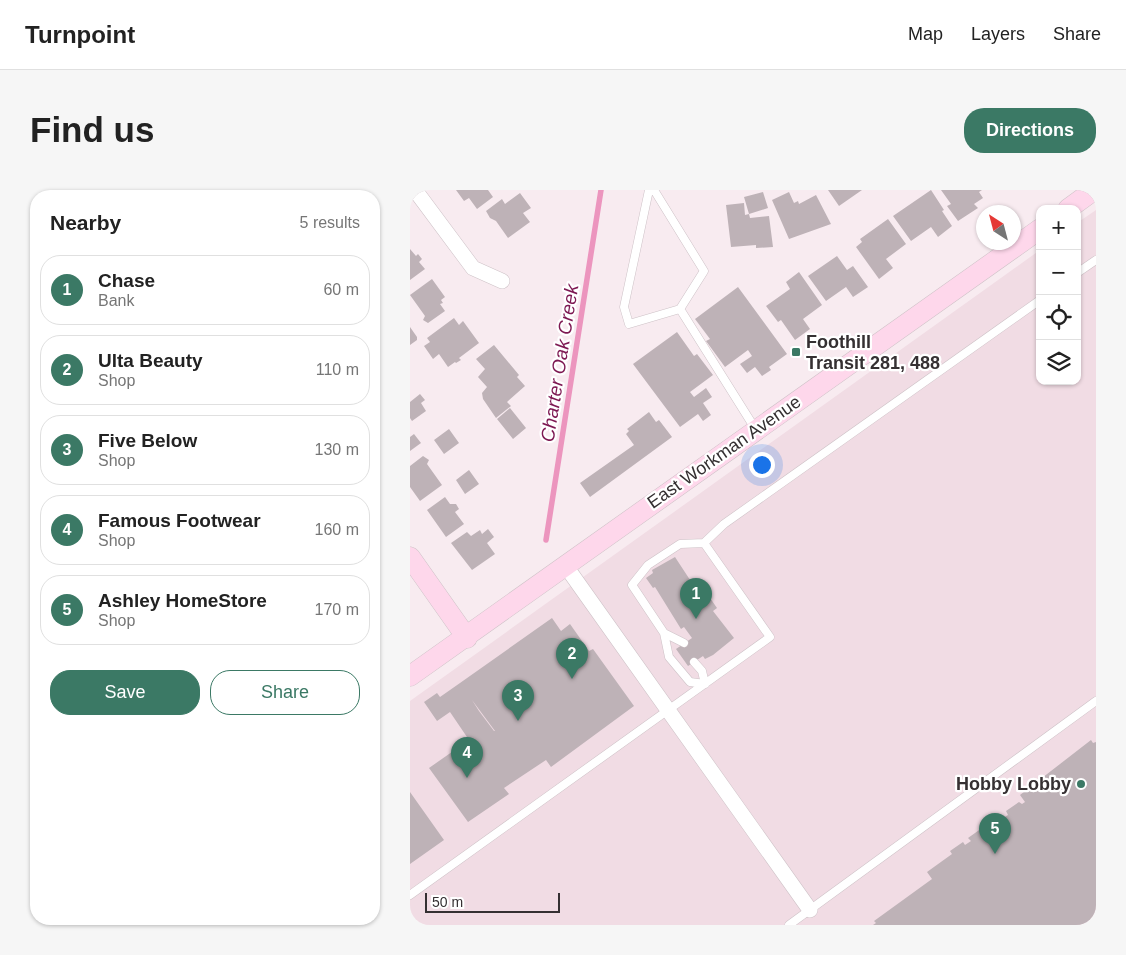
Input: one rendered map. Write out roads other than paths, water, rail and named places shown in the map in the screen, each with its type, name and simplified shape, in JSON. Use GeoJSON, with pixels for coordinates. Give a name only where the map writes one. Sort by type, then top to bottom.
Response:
{"type":"FeatureCollection","features":[{"type":"Feature","properties":{"kind":"street"},"geometry":{"type":"LineString","coordinates":[[415,190],[473,268],[502,281]]}},
{"type":"Feature","properties":{"kind":"street"},"geometry":{"type":"LineString","coordinates":[[1073,205],[1094,190]]}},
{"type":"Feature","properties":{"kind":"street","name":"East Workman Avenue"},"geometry":{"type":"LineString","coordinates":[[410,676],[467,638],[565,565],[1036,232]]}},
{"type":"Feature","properties":{"kind":"street"},"geometry":{"type":"LineString","coordinates":[[410,557],[467,638]]}},
{"type":"Feature","properties":{"kind":"street"},"geometry":{"type":"LineString","coordinates":[[565,565],[810,910]]}},
{"type":"Feature","properties":{"kind":"lane"},"geometry":{"type":"LineString","coordinates":[[649,190],[624,307],[629,324],[680,309],[704,271],[654,190]]}},
{"type":"Feature","properties":{"kind":"lane"},"geometry":{"type":"LineString","coordinates":[[1081,270],[1096,260]]}},
{"type":"Feature","properties":{"kind":"lane"},"geometry":{"type":"LineString","coordinates":[[705,684],[690,682],[668,657],[664,633],[632,585],[648,564],[680,544],[704,543],[724,524],[1036,303]]}},
{"type":"Feature","properties":{"kind":"lane"},"geometry":{"type":"LineString","coordinates":[[680,309],[756,430]]}},
{"type":"Feature","properties":{"kind":"lane"},"geometry":{"type":"LineString","coordinates":[[410,895],[770,637],[704,543]]}},
{"type":"Feature","properties":{"kind":"lane"},"geometry":{"type":"LineString","coordinates":[[664,633],[684,643]]}},
{"type":"Feature","properties":{"kind":"lane"},"geometry":{"type":"LineString","coordinates":[[694,662],[702,671],[705,684]]}},
{"type":"Feature","properties":{"kind":"lane"},"geometry":{"type":"LineString","coordinates":[[789,925],[1096,701]]}},
{"type":"Feature","properties":{"kind":"waterway","name":"Charter Oak Creek"},"geometry":{"type":"LineString","coordinates":[[546,540],[601,190]]}},
{"type":"Feature","properties":{"kind":"place","name":"Foothill Transit 281, 488"},"geometry":{"type":"Point","coordinates":[796,352]}},
{"type":"Feature","properties":{"kind":"place","name":"Chase"},"geometry":{"type":"Point","coordinates":[696,619]}},
{"type":"Feature","properties":{"kind":"place","name":"Ulta Beauty"},"geometry":{"type":"Point","coordinates":[572,679]}},
{"type":"Feature","properties":{"kind":"place","name":"Five Below"},"geometry":{"type":"Point","coordinates":[518,721]}},
{"type":"Feature","properties":{"kind":"place","name":"Famous Footwear"},"geometry":{"type":"Point","coordinates":[467,778]}},
{"type":"Feature","properties":{"kind":"place","name":"Hobby Lobby"},"geometry":{"type":"Point","coordinates":[1081,784]}},
{"type":"Feature","properties":{"kind":"place","name":"Ashley HomeStore"},"geometry":{"type":"Point","coordinates":[995,854]}}]}
